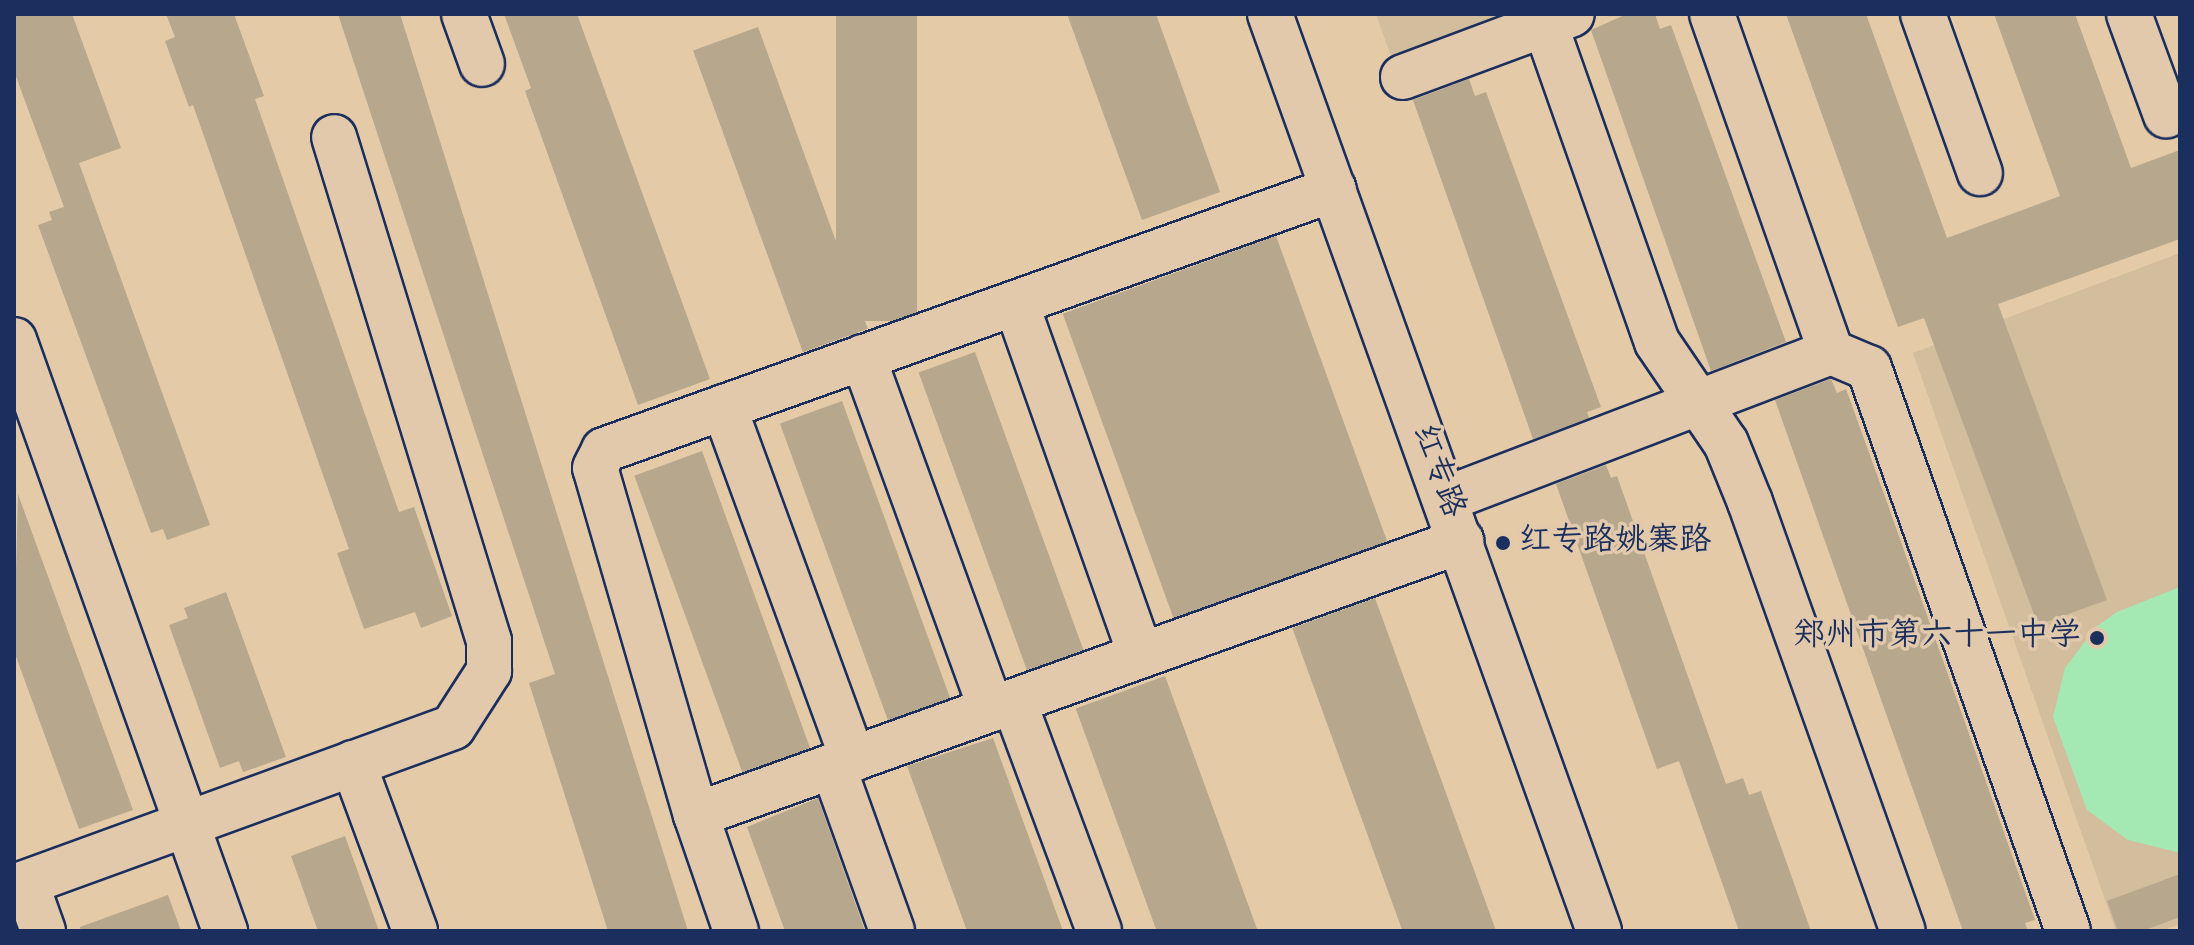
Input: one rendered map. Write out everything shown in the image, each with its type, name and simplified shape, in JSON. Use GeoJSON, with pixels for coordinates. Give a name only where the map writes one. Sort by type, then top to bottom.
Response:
{"type":"FeatureCollection","features":[{"type":"Feature","properties":{"kind":"street"},"geometry":{"type":"LineString","coordinates":[[464,14],[482,64]]}},
{"type":"Feature","properties":{"kind":"street","name":"红专路"},"geometry":{"type":"LineString","coordinates":[[1270,14],[1599,931]]}},
{"type":"Feature","properties":{"kind":"street"},"geometry":{"type":"LineString","coordinates":[[1712,14],[1831,352]]}},
{"type":"Feature","properties":{"kind":"street"},"geometry":{"type":"LineString","coordinates":[[1923,14],[1980,173]]}},
{"type":"Feature","properties":{"kind":"street"},"geometry":{"type":"LineString","coordinates":[[2129,14],[2166,115]]}},
{"type":"Feature","properties":{"kind":"street"},"geometry":{"type":"LineString","coordinates":[[1403,77],[1559,19],[1657,342],[1726,443],[1750,502],[1903,931]]}},
{"type":"Feature","properties":{"kind":"street"},"geometry":{"type":"LineString","coordinates":[[43,931],[20,885],[453,727],[489,671],[489,641],[334,137]]}},
{"type":"Feature","properties":{"kind":"street"},"geometry":{"type":"LineString","coordinates":[[736,931],[696,815],[595,468],[604,450],[1334,189]]}},
{"type":"Feature","properties":{"kind":"street"},"geometry":{"type":"LineString","coordinates":[[1016,303],[1141,656]]}},
{"type":"Feature","properties":{"kind":"street"},"geometry":{"type":"LineString","coordinates":[[14,340],[225,931]]}},
{"type":"Feature","properties":{"kind":"street"},"geometry":{"type":"LineString","coordinates":[[1446,499],[1831,352],[1869,368],[2068,931]]}},
{"type":"Feature","properties":{"kind":"street"},"geometry":{"type":"LineString","coordinates":[[863,357],[1003,706],[1099,931]]}},
{"type":"Feature","properties":{"kind":"street"},"geometry":{"type":"LineString","coordinates":[[724,407],[843,763],[892,931]]}},
{"type":"Feature","properties":{"kind":"street"},"geometry":{"type":"LineString","coordinates":[[696,815],[1461,541]]}},
{"type":"Feature","properties":{"kind":"street"},"geometry":{"type":"LineString","coordinates":[[353,763],[415,931]]}},
{"type":"Feature","properties":{"kind":"shaded area"},"geometry":{"type":"Polygon","coordinates":[[[1376,14],[1529,14],[1393,62],[1376,14]]]}},
{"type":"Feature","properties":{"kind":"shaded area","name":"郑州市第六十一中学"},"geometry":{"type":"Polygon","coordinates":[[[2180,253],[2180,924],[2161,931],[2116,931],[1913,353],[2180,253]]]}},
{"type":"Feature","properties":{"kind":"green space"},"geometry":{"type":"Polygon","coordinates":[[[2180,587],[2180,851],[2177,852],[2128,840],[2087,810],[2053,717],[2065,668],[2096,627],[2117,612],[2180,587]]]}},
{"type":"Feature","properties":{"kind":"building"},"geometry":{"type":"Polygon","coordinates":[[[14,14],[72,14],[121,148],[79,163],[210,525],[167,540],[163,529],[151,533],[38,225],[52,220],[49,212],[64,207],[14,71],[14,14]]]}},
{"type":"Feature","properties":{"kind":"building"},"geometry":{"type":"Polygon","coordinates":[[[166,14],[234,14],[264,96],[255,99],[399,512],[414,507],[452,616],[421,628],[415,612],[364,629],[337,553],[349,549],[193,105],[189,107],[165,41],[175,37],[166,14]]]}},
{"type":"Feature","properties":{"kind":"building"},"geometry":{"type":"Polygon","coordinates":[[[338,14],[400,14],[688,931],[608,931],[529,683],[555,674],[338,14]]]}},
{"type":"Feature","properties":{"kind":"building"},"geometry":{"type":"Polygon","coordinates":[[[504,14],[577,14],[710,379],[638,405],[525,91],[531,88],[504,14]]]}},
{"type":"Feature","properties":{"kind":"building"},"geometry":{"type":"Polygon","coordinates":[[[836,14],[917,14],[917,321],[836,321],[836,14]]]}},
{"type":"Feature","properties":{"kind":"building"},"geometry":{"type":"Polygon","coordinates":[[[1067,14],[1156,14],[1220,192],[1142,220],[1067,14]]]}},
{"type":"Feature","properties":{"kind":"building"},"geometry":{"type":"Polygon","coordinates":[[[1627,14],[1655,14],[1660,29],[1671,25],[1786,342],[1711,371],[1591,30],[1627,14]]]}},
{"type":"Feature","properties":{"kind":"building"},"geometry":{"type":"Polygon","coordinates":[[[1786,14],[1866,14],[1947,238],[2060,196],[1994,14],[2075,14],[2131,168],[2180,150],[2180,239],[1998,304],[2107,600],[2038,625],[1924,318],[1898,327],[1786,14]]]}},
{"type":"Feature","properties":{"kind":"building"},"geometry":{"type":"Polygon","coordinates":[[[758,27],[868,329],[803,352],[693,51],[758,27]]]}},
{"type":"Feature","properties":{"kind":"building"},"geometry":{"type":"Polygon","coordinates":[[[1469,79],[1475,96],[1486,92],[1601,407],[1587,412],[1589,418],[1533,439],[1413,100],[1469,79]]]}},
{"type":"Feature","properties":{"kind":"building"},"geometry":{"type":"Polygon","coordinates":[[[1276,236],[1387,541],[1174,619],[1063,314],[1276,236]]]}},
{"type":"Feature","properties":{"kind":"building"},"geometry":{"type":"Polygon","coordinates":[[[975,352],[1083,650],[1027,670],[919,373],[975,352]]]}},
{"type":"Feature","properties":{"kind":"building"},"geometry":{"type":"Polygon","coordinates":[[[1831,379],[1837,393],[1846,389],[1889,508],[2035,920],[2025,923],[2028,931],[1963,931],[1775,400],[1831,379]]]}},
{"type":"Feature","properties":{"kind":"building"},"geometry":{"type":"Polygon","coordinates":[[[842,401],[950,698],[888,721],[780,424],[842,401]]]}},
{"type":"Feature","properties":{"kind":"building"},"geometry":{"type":"Polygon","coordinates":[[[702,451],[810,748],[742,773],[634,476],[702,451]]]}},
{"type":"Feature","properties":{"kind":"building"},"geometry":{"type":"Polygon","coordinates":[[[1606,465],[1611,478],[1617,476],[1726,784],[1743,778],[1749,795],[1761,791],[1811,931],[1739,931],[1679,761],[1657,769],[1556,484],[1606,465]]]}},
{"type":"Feature","properties":{"kind":"building"},"geometry":{"type":"Polygon","coordinates":[[[18,494],[133,810],[79,829],[14,651],[18,494]]]}},
{"type":"Feature","properties":{"kind":"building"},"geometry":{"type":"Polygon","coordinates":[[[226,592],[286,757],[243,772],[239,761],[220,768],[169,625],[188,618],[184,608],[226,592]]]}},
{"type":"Feature","properties":{"kind":"building"},"geometry":{"type":"Polygon","coordinates":[[[1375,598],[1496,931],[1403,931],[1292,628],[1375,598]]]}},
{"type":"Feature","properties":{"kind":"building"},"geometry":{"type":"Polygon","coordinates":[[[1165,676],[1258,931],[1157,931],[1076,708],[1165,676]]]}},
{"type":"Feature","properties":{"kind":"building"},"geometry":{"type":"Polygon","coordinates":[[[993,738],[1063,931],[967,931],[907,766],[993,738]]]}},
{"type":"Feature","properties":{"kind":"building"},"geometry":{"type":"Polygon","coordinates":[[[818,798],[865,931],[785,931],[747,827],[818,798]]]}},
{"type":"Feature","properties":{"kind":"building"},"geometry":{"type":"Polygon","coordinates":[[[345,836],[379,931],[318,931],[291,856],[345,836]]]}},
{"type":"Feature","properties":{"kind":"building"},"geometry":{"type":"Polygon","coordinates":[[[2180,874],[2180,917],[2142,931],[2118,931],[2107,901],[2180,874]]]}},
{"type":"Feature","properties":{"kind":"building"},"geometry":{"type":"Polygon","coordinates":[[[168,895],[181,931],[81,931],[80,927],[168,895]]]}},
{"type":"Feature","properties":{"kind":"place","name":"红专路姚寨路"},"geometry":{"type":"Point","coordinates":[1503,543]}},
{"type":"Feature","properties":{"kind":"place","name":"郑州市第六十一中学"},"geometry":{"type":"Point","coordinates":[2097,638]}}]}
